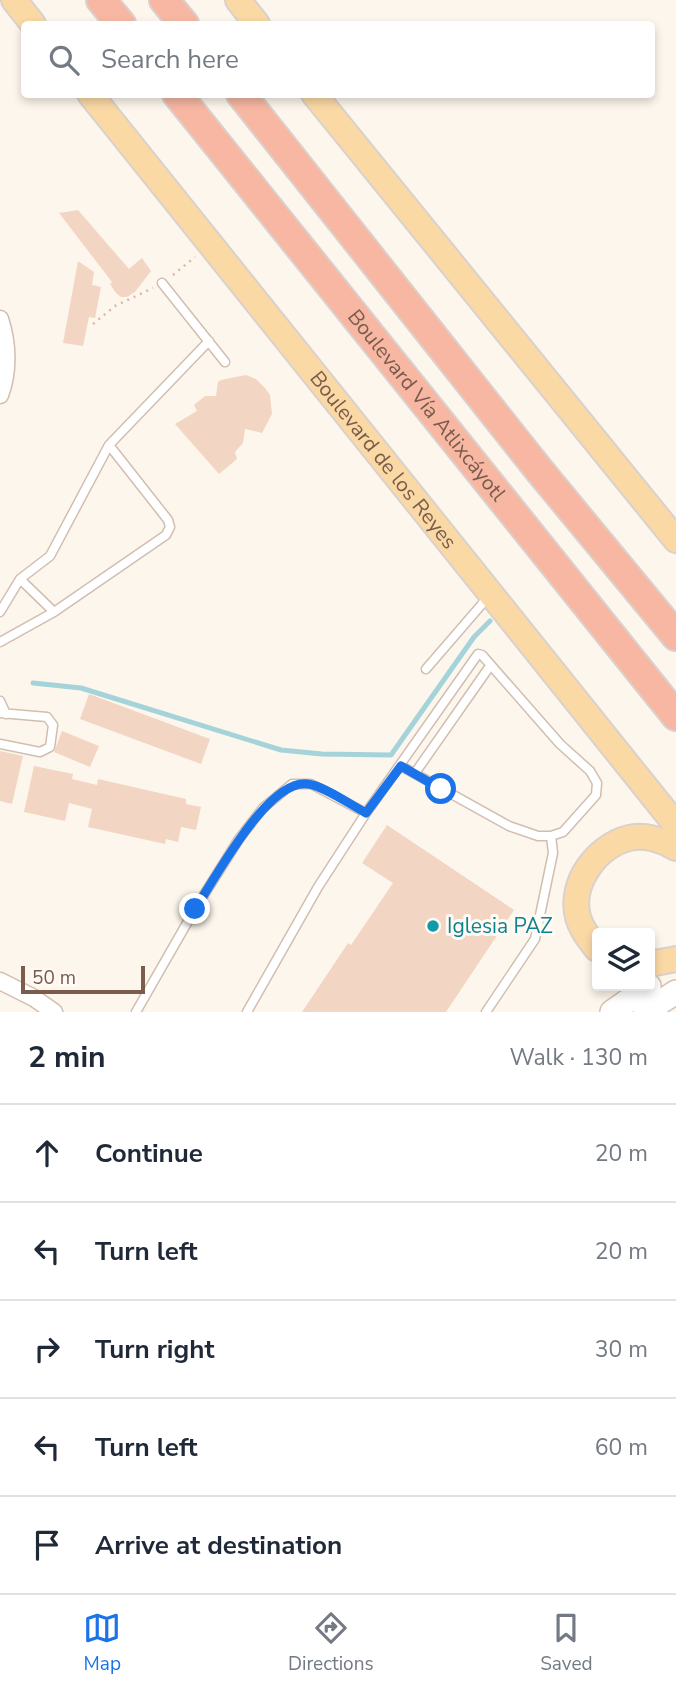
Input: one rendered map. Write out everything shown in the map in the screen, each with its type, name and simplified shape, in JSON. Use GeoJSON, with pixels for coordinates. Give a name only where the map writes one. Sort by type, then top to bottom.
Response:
{"type":"FeatureCollection","features":[{"type":"Feature","properties":{"kind":"highway"},"geometry":{"type":"LineString","coordinates":[[101,0],[118,21]]}},
{"type":"Feature","properties":{"kind":"highway"},"geometry":{"type":"LineString","coordinates":[[164,0],[182,21]]}},
{"type":"Feature","properties":{"kind":"highway","name":"Boulevard Vía Atlixcáyotl"},"geometry":{"type":"LineString","coordinates":[[180,98],[676,716]]}},
{"type":"Feature","properties":{"kind":"highway"},"geometry":{"type":"LineString","coordinates":[[244,98],[539,470],[676,636]]}},
{"type":"Feature","properties":{"kind":"main road"},"geometry":{"type":"LineString","coordinates":[[14,0],[31,21]]}},
{"type":"Feature","properties":{"kind":"main road"},"geometry":{"type":"LineString","coordinates":[[237,0],[254,21]]}},
{"type":"Feature","properties":{"kind":"main road","name":"Boulevard de los Reyes"},"geometry":{"type":"LineString","coordinates":[[93,98],[676,825]]}},
{"type":"Feature","properties":{"kind":"main road"},"geometry":{"type":"LineString","coordinates":[[317,98],[676,540]]}},
{"type":"Feature","properties":{"kind":"main road"},"geometry":{"type":"LineString","coordinates":[[592,943],[578,917],[576,903],[590,863],[606,850],[629,838],[657,839],[676,848]]}},
{"type":"Feature","properties":{"kind":"main road"},"geometry":{"type":"LineString","coordinates":[[655,963],[676,959]]}},
{"type":"Feature","properties":{"kind":"main road"},"geometry":{"type":"LineString","coordinates":[[655,982],[676,966]]}},
{"type":"Feature","properties":{"kind":"main road"},"geometry":{"type":"LineString","coordinates":[[612,1012],[643,991]]}},
{"type":"Feature","properties":{"kind":"main road"},"geometry":{"type":"LineString","coordinates":[[645,1012],[676,992]]}},
{"type":"Feature","properties":{"kind":"street"},"geometry":{"type":"LineString","coordinates":[[0,319],[6,342],[2,387]]}},
{"type":"Feature","properties":{"kind":"street"},"geometry":{"type":"LineString","coordinates":[[0,981],[34,998],[54,1012]]}},
{"type":"Feature","properties":{"kind":"lane"},"geometry":{"type":"LineString","coordinates":[[162,283],[225,362]]}},
{"type":"Feature","properties":{"kind":"lane"},"geometry":{"type":"LineString","coordinates":[[0,612],[20,579],[50,556],[109,445],[209,341]]}},
{"type":"Feature","properties":{"kind":"lane"},"geometry":{"type":"LineString","coordinates":[[0,642],[54,612],[166,535],[170,527],[168,520],[109,445]]}},
{"type":"Feature","properties":{"kind":"lane"},"geometry":{"type":"LineString","coordinates":[[20,579],[54,612]]}},
{"type":"Feature","properties":{"kind":"lane"},"geometry":{"type":"LineString","coordinates":[[426,669],[491,594]]}},
{"type":"Feature","properties":{"kind":"lane"},"geometry":{"type":"LineString","coordinates":[[247,1012],[311,898],[366,813],[475,657],[482,655],[561,744],[590,771],[597,783],[596,795],[563,832],[538,836],[509,826],[401,766]]}},
{"type":"Feature","properties":{"kind":"lane"},"geometry":{"type":"LineString","coordinates":[[415,773],[490,666]]}},
{"type":"Feature","properties":{"kind":"lane"},"geometry":{"type":"LineString","coordinates":[[0,701],[3,713],[47,717],[53,725],[50,747],[40,751],[0,744]]}},
{"type":"Feature","properties":{"kind":"lane"},"geometry":{"type":"LineString","coordinates":[[136,1012],[195,909],[239,839],[263,808],[292,784],[311,784],[366,813]]}},
{"type":"Feature","properties":{"kind":"lane"},"geometry":{"type":"LineString","coordinates":[[486,1012],[535,939],[553,853],[551,836]]}},
{"type":"Feature","properties":{"kind":"path"},"geometry":{"type":"LineString","coordinates":[[93,324],[115,306],[162,283],[201,252]]}},
{"type":"Feature","properties":{"kind":"building"},"geometry":{"type":"Polygon","coordinates":[[[78,210],[129,269],[142,258],[151,271],[135,292],[127,297],[116,293],[110,284],[112,282],[59,213],[78,210]]]}},
{"type":"Feature","properties":{"kind":"building"},"geometry":{"type":"Polygon","coordinates":[[[78,261],[94,272],[92,285],[101,287],[95,318],[89,317],[83,346],[63,343],[78,261]]]}},
{"type":"Feature","properties":{"kind":"building"},"geometry":{"type":"Polygon","coordinates":[[[246,375],[256,379],[270,395],[272,414],[262,433],[245,429],[243,443],[235,452],[237,459],[219,474],[175,424],[197,411],[194,405],[205,396],[216,396],[218,382],[246,375]]]}},
{"type":"Feature","properties":{"kind":"building"},"geometry":{"type":"Polygon","coordinates":[[[89,694],[210,739],[201,764],[80,719],[89,694]]]}},
{"type":"Feature","properties":{"kind":"building"},"geometry":{"type":"Polygon","coordinates":[[[62,731],[99,746],[90,767],[54,752],[62,731]]]}},
{"type":"Feature","properties":{"kind":"building"},"geometry":{"type":"Polygon","coordinates":[[[0,751],[23,756],[12,804],[0,801],[0,751]]]}},
{"type":"Feature","properties":{"kind":"building"},"geometry":{"type":"Polygon","coordinates":[[[34,766],[73,774],[72,779],[97,785],[98,779],[186,799],[186,804],[201,807],[196,830],[181,827],[178,842],[166,839],[165,844],[88,827],[92,809],[69,803],[65,821],[24,812],[34,766]]]}},
{"type":"Feature","properties":{"kind":"building","name":"Iglesia PAZ"},"geometry":{"type":"Polygon","coordinates":[[[387,825],[514,910],[446,1012],[302,1012],[348,943],[351,945],[393,883],[362,863],[387,825]]]}},
{"type":"Feature","properties":{"kind":"waterway"},"geometry":{"type":"LineString","coordinates":[[33,683],[81,688],[281,750],[322,754],[391,755],[474,637],[490,621]]}},
{"type":"Feature","properties":{"kind":"place","name":"Iglesia PAZ"},"geometry":{"type":"Point","coordinates":[433,926]}},
{"type":"Feature","properties":{"kind":"route"},"geometry":{"type":"LineString","coordinates":[[195,909],[239,839],[263,808],[292,784],[311,784],[366,813],[401,766],[441,789]]}}]}
